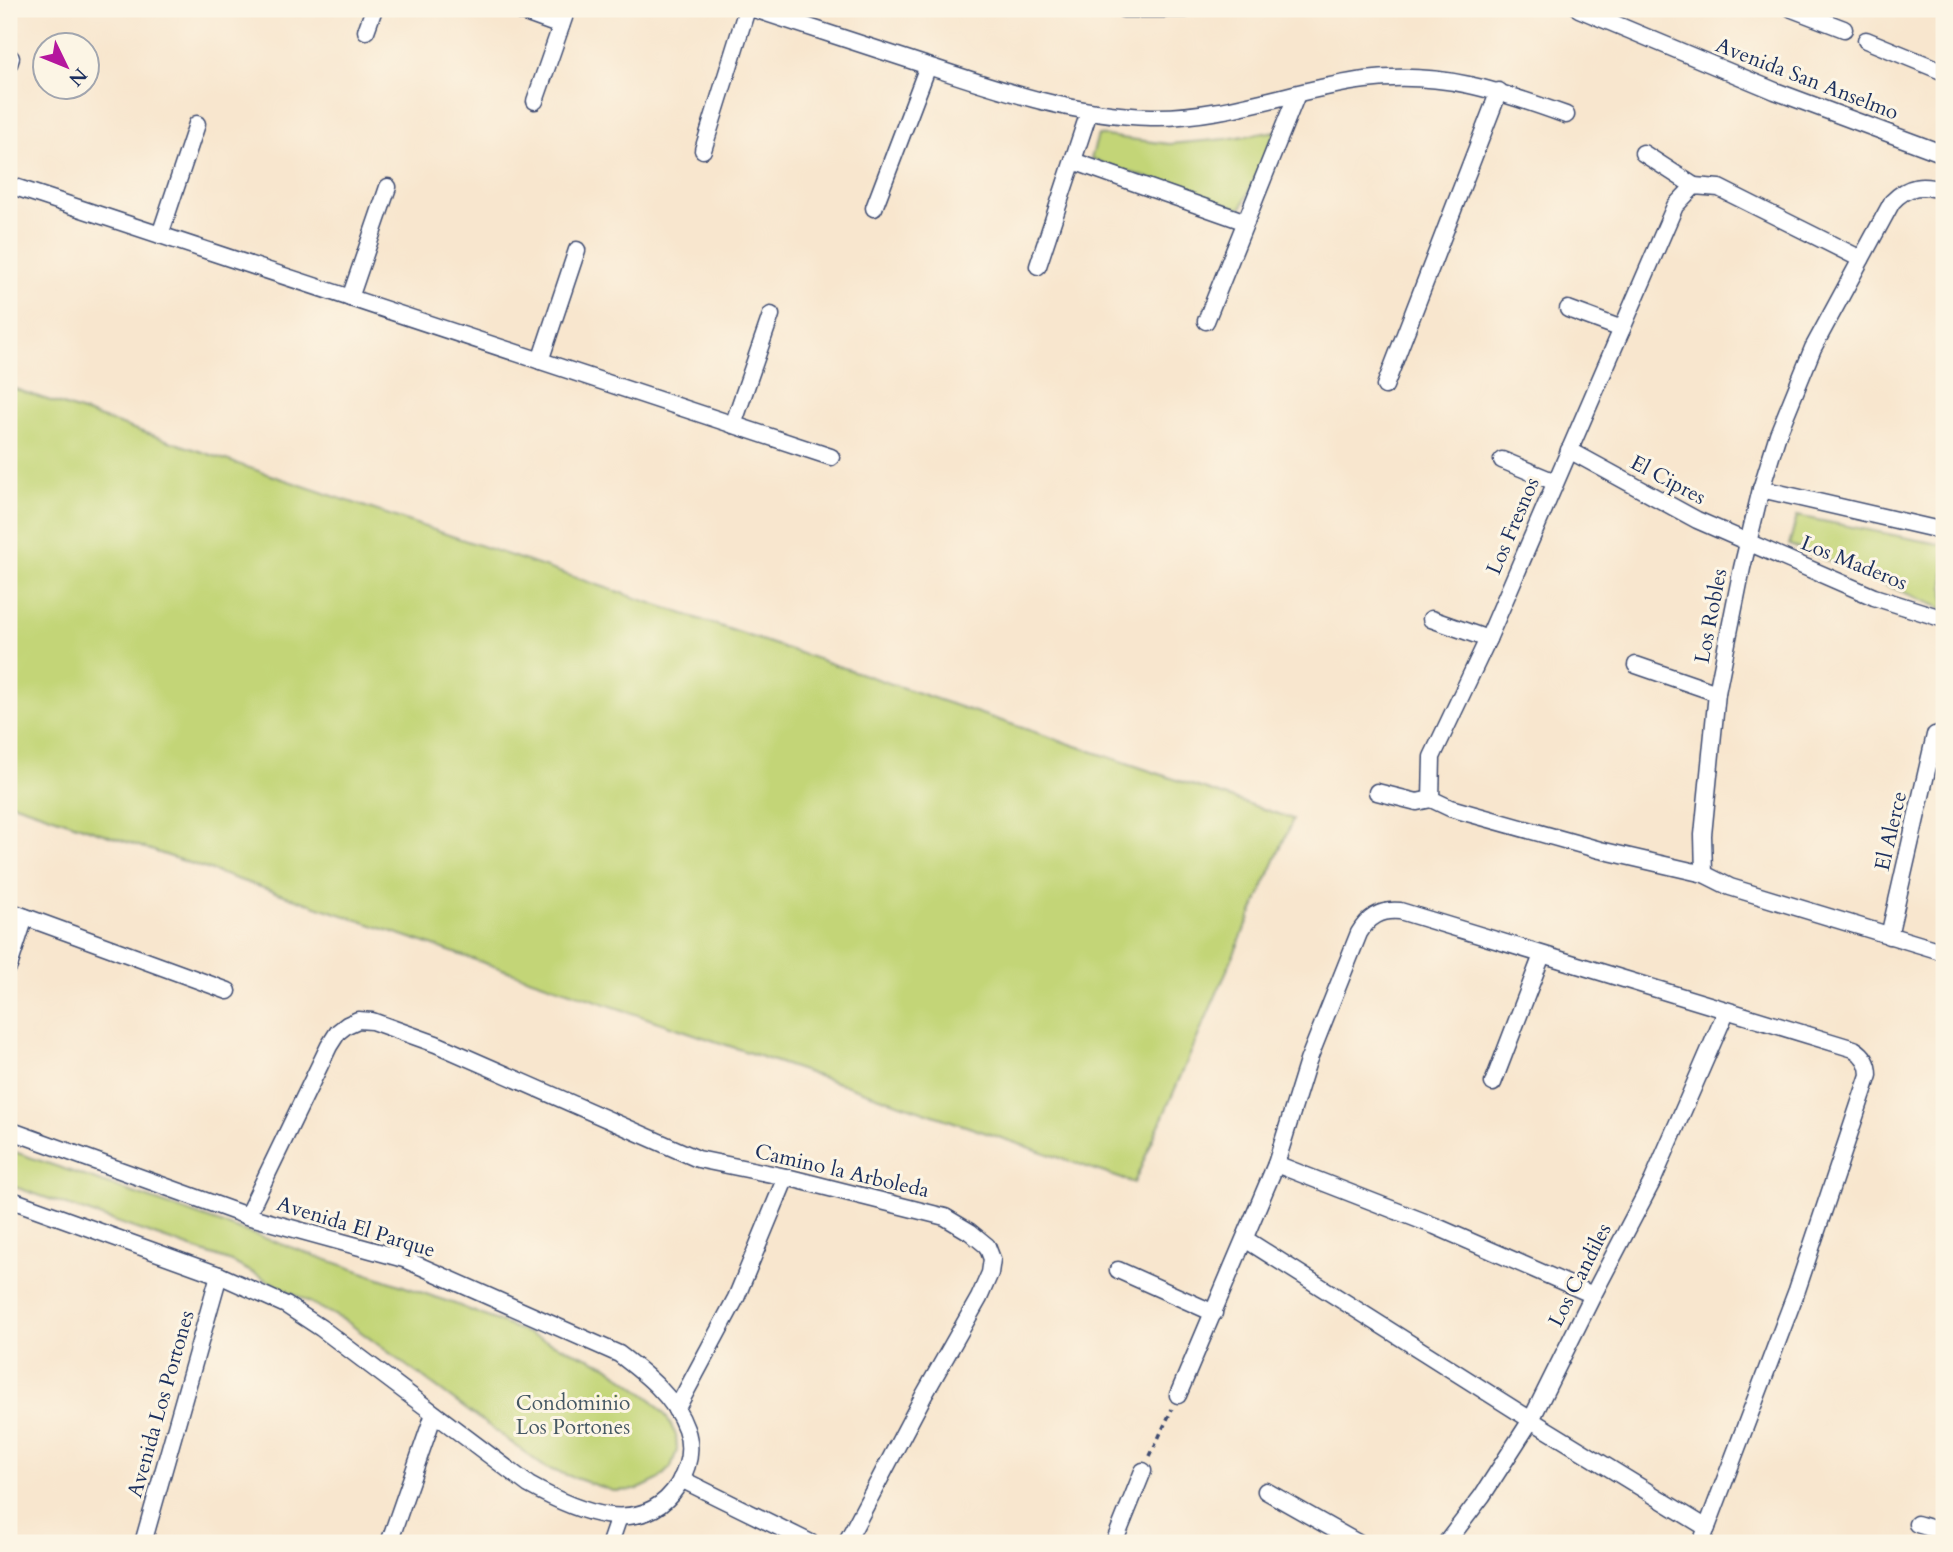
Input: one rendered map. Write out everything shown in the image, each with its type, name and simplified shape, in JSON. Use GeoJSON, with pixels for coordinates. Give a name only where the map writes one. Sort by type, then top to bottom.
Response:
{"type":"FeatureCollection","features":[{"type":"Feature","properties":{"kind":"street"},"geometry":{"type":"LineString","coordinates":[[366,31],[374,9]]}},
{"type":"Feature","properties":{"kind":"street"},"geometry":{"type":"LineString","coordinates":[[514,9],[561,26]]}},
{"type":"Feature","properties":{"kind":"street"},"geometry":{"type":"LineString","coordinates":[[535,101],[567,9]]}},
{"type":"Feature","properties":{"kind":"street"},"geometry":{"type":"LineString","coordinates":[[704,150],[747,9]]}},
{"type":"Feature","properties":{"kind":"street"},"geometry":{"type":"LineString","coordinates":[[754,9],[983,86],[1042,103],[1089,112],[1153,117],[1184,115],[1230,110],[1366,80],[1413,78],[1448,80],[1499,91],[1566,115]]}},
{"type":"Feature","properties":{"kind":"street"},"geometry":{"type":"LineString","coordinates":[[1123,9],[1186,9]]}},
{"type":"Feature","properties":{"kind":"street","name":"Avenida San Anselmo"},"geometry":{"type":"LineString","coordinates":[[1579,9],[1775,91],[1944,154]]}},
{"type":"Feature","properties":{"kind":"street"},"geometry":{"type":"LineString","coordinates":[[1792,9],[1844,29]]}},
{"type":"Feature","properties":{"kind":"street"},"geometry":{"type":"LineString","coordinates":[[1866,40],[1944,72]]}},
{"type":"Feature","properties":{"kind":"street"},"geometry":{"type":"LineString","coordinates":[[874,208],[928,66]]}},
{"type":"Feature","properties":{"kind":"street"},"geometry":{"type":"LineString","coordinates":[[1385,386],[1499,91]]}},
{"type":"Feature","properties":{"kind":"street"},"geometry":{"type":"LineString","coordinates":[[1206,321],[1297,94]]}},
{"type":"Feature","properties":{"kind":"street"},"geometry":{"type":"LineString","coordinates":[[1038,266],[1089,112]]}},
{"type":"Feature","properties":{"kind":"street"},"geometry":{"type":"LineString","coordinates":[[160,235],[197,124]]}},
{"type":"Feature","properties":{"kind":"street"},"geometry":{"type":"LineString","coordinates":[[1643,153],[1694,186],[1719,188],[1861,259]]}},
{"type":"Feature","properties":{"kind":"street"},"geometry":{"type":"LineString","coordinates":[[1073,161],[1245,222]]}},
{"type":"Feature","properties":{"kind":"street"},"geometry":{"type":"LineString","coordinates":[[9,185],[831,457]]}},
{"type":"Feature","properties":{"kind":"street","name":"Los Fresnos"},"geometry":{"type":"LineString","coordinates":[[1431,799],[1432,757],[1488,639],[1675,206],[1694,186]]}},
{"type":"Feature","properties":{"kind":"street","name":"Los Robles"},"geometry":{"type":"LineString","coordinates":[[1704,874],[1703,835],[1717,693],[1742,568],[1761,489],[1778,434],[1813,348],[1892,202],[1902,191],[1915,187],[1930,186],[1944,191]]}},
{"type":"Feature","properties":{"kind":"street"},"geometry":{"type":"LineString","coordinates":[[350,298],[388,187]]}},
{"type":"Feature","properties":{"kind":"street"},"geometry":{"type":"LineString","coordinates":[[540,361],[577,250]]}},
{"type":"Feature","properties":{"kind":"street"},"geometry":{"type":"LineString","coordinates":[[1568,309],[1622,329]]}},
{"type":"Feature","properties":{"kind":"street"},"geometry":{"type":"LineString","coordinates":[[733,425],[771,315]]}},
{"type":"Feature","properties":{"kind":"street","name":"El Cipres"},"geometry":{"type":"LineString","coordinates":[[1569,450],[1697,520],[1750,542]]}},
{"type":"Feature","properties":{"kind":"street"},"geometry":{"type":"LineString","coordinates":[[1502,460],[1555,482]]}},
{"type":"Feature","properties":{"kind":"street","name":"Los Maderos"},"geometry":{"type":"LineString","coordinates":[[1761,489],[1944,531]]}},
{"type":"Feature","properties":{"kind":"street","name":"Los Maderos"},"geometry":{"type":"LineString","coordinates":[[1750,542],[1874,597],[1944,619]]}},
{"type":"Feature","properties":{"kind":"street"},"geometry":{"type":"LineString","coordinates":[[1431,619],[1488,639]]}},
{"type":"Feature","properties":{"kind":"street"},"geometry":{"type":"LineString","coordinates":[[1636,665],[1717,693]]}},
{"type":"Feature","properties":{"kind":"street","name":"El Alerce"},"geometry":{"type":"LineString","coordinates":[[1889,936],[1935,735]]}},
{"type":"Feature","properties":{"kind":"street"},"geometry":{"type":"LineString","coordinates":[[1377,792],[1417,802],[1431,799],[1450,808],[1600,850],[1704,874],[1730,887],[1944,952]]}},
{"type":"Feature","properties":{"kind":"street"},"geometry":{"type":"LineString","coordinates":[[9,911],[228,991]]}},
{"type":"Feature","properties":{"kind":"street"},"geometry":{"type":"LineString","coordinates":[[1178,1395],[1276,1164],[1308,1061],[1359,933],[1369,919],[1384,911],[1400,911],[1854,1049],[1865,1058],[1869,1074],[1792,1303],[1704,1536],[1531,1420],[1245,1238]]}},
{"type":"Feature","properties":{"kind":"street"},"geometry":{"type":"LineString","coordinates":[[9,967],[25,917]]}},
{"type":"Feature","properties":{"kind":"street"},"geometry":{"type":"LineString","coordinates":[[1493,1083],[1542,955]]}},
{"type":"Feature","properties":{"kind":"street","name":"Los Candiles"},"geometry":{"type":"LineString","coordinates":[[1446,1543],[1482,1496],[1531,1420],[1652,1182],[1727,1012]]}},
{"type":"Feature","properties":{"kind":"street","name":"Camino la Arboleda"},"geometry":{"type":"LineString","coordinates":[[247,1216],[333,1039],[346,1025],[358,1020],[372,1021],[436,1044],[698,1159],[786,1177],[945,1217],[970,1231],[987,1245],[992,1259],[990,1273],[846,1543]]}},
{"type":"Feature","properties":{"kind":"street","name":"Avenida El Parque"},"geometry":{"type":"LineString","coordinates":[[9,1130],[247,1216],[404,1259],[619,1353],[647,1376],[676,1410],[686,1430],[691,1456],[670,1496],[645,1512],[620,1517],[593,1514],[561,1503],[529,1485],[286,1305],[219,1275],[9,1199]]}},
{"type":"Feature","properties":{"kind":"street"},"geometry":{"type":"LineString","coordinates":[[1276,1164],[1435,1226],[1593,1295]]}},
{"type":"Feature","properties":{"kind":"street"},"geometry":{"type":"LineString","coordinates":[[676,1410],[736,1298],[786,1177]]}},
{"type":"Feature","properties":{"kind":"street"},"geometry":{"type":"LineString","coordinates":[[1118,1270],[1214,1313]]}},
{"type":"Feature","properties":{"kind":"street","name":"Avenida Los Portones"},"geometry":{"type":"LineString","coordinates":[[143,1543],[219,1275]]}},
{"type":"Feature","properties":{"kind":"street"},"geometry":{"type":"LineString","coordinates":[[389,1543],[434,1414]]}},
{"type":"Feature","properties":{"kind":"street"},"geometry":{"type":"LineString","coordinates":[[1114,1543],[1143,1471]]}},
{"type":"Feature","properties":{"kind":"street"},"geometry":{"type":"LineString","coordinates":[[681,1479],[811,1543]]}},
{"type":"Feature","properties":{"kind":"street"},"geometry":{"type":"LineString","coordinates":[[1266,1491],[1358,1543]]}},
{"type":"Feature","properties":{"kind":"street"},"geometry":{"type":"LineString","coordinates":[[610,1543],[620,1517]]}},
{"type":"Feature","properties":{"kind":"street"},"geometry":{"type":"LineString","coordinates":[[1917,1524],[1944,1532]]}},
{"type":"Feature","properties":{"kind":"path"},"geometry":{"type":"LineString","coordinates":[[1143,1471],[1178,1395]]}},
{"type":"Feature","properties":{"kind":"green space"},"geometry":{"type":"Polygon","coordinates":[[[1276,131],[1241,209],[1091,159],[1098,135],[1169,144],[1276,131]]]}},
{"type":"Feature","properties":{"kind":"green space"},"geometry":{"type":"Polygon","coordinates":[[[9,387],[1293,819],[1134,1183],[9,802],[9,387]]]}},
{"type":"Feature","properties":{"kind":"green space"},"geometry":{"type":"Polygon","coordinates":[[[1797,516],[1944,545],[1944,609],[1789,545],[1797,516]]]}},
{"type":"Feature","properties":{"kind":"green space","name":"Condominio Los Portones"},"geometry":{"type":"Polygon","coordinates":[[[9,1150],[455,1304],[606,1365],[651,1399],[666,1416],[676,1435],[677,1450],[671,1467],[658,1480],[637,1490],[613,1491],[546,1468],[346,1321],[232,1262],[9,1185],[9,1150]]]}}]}
